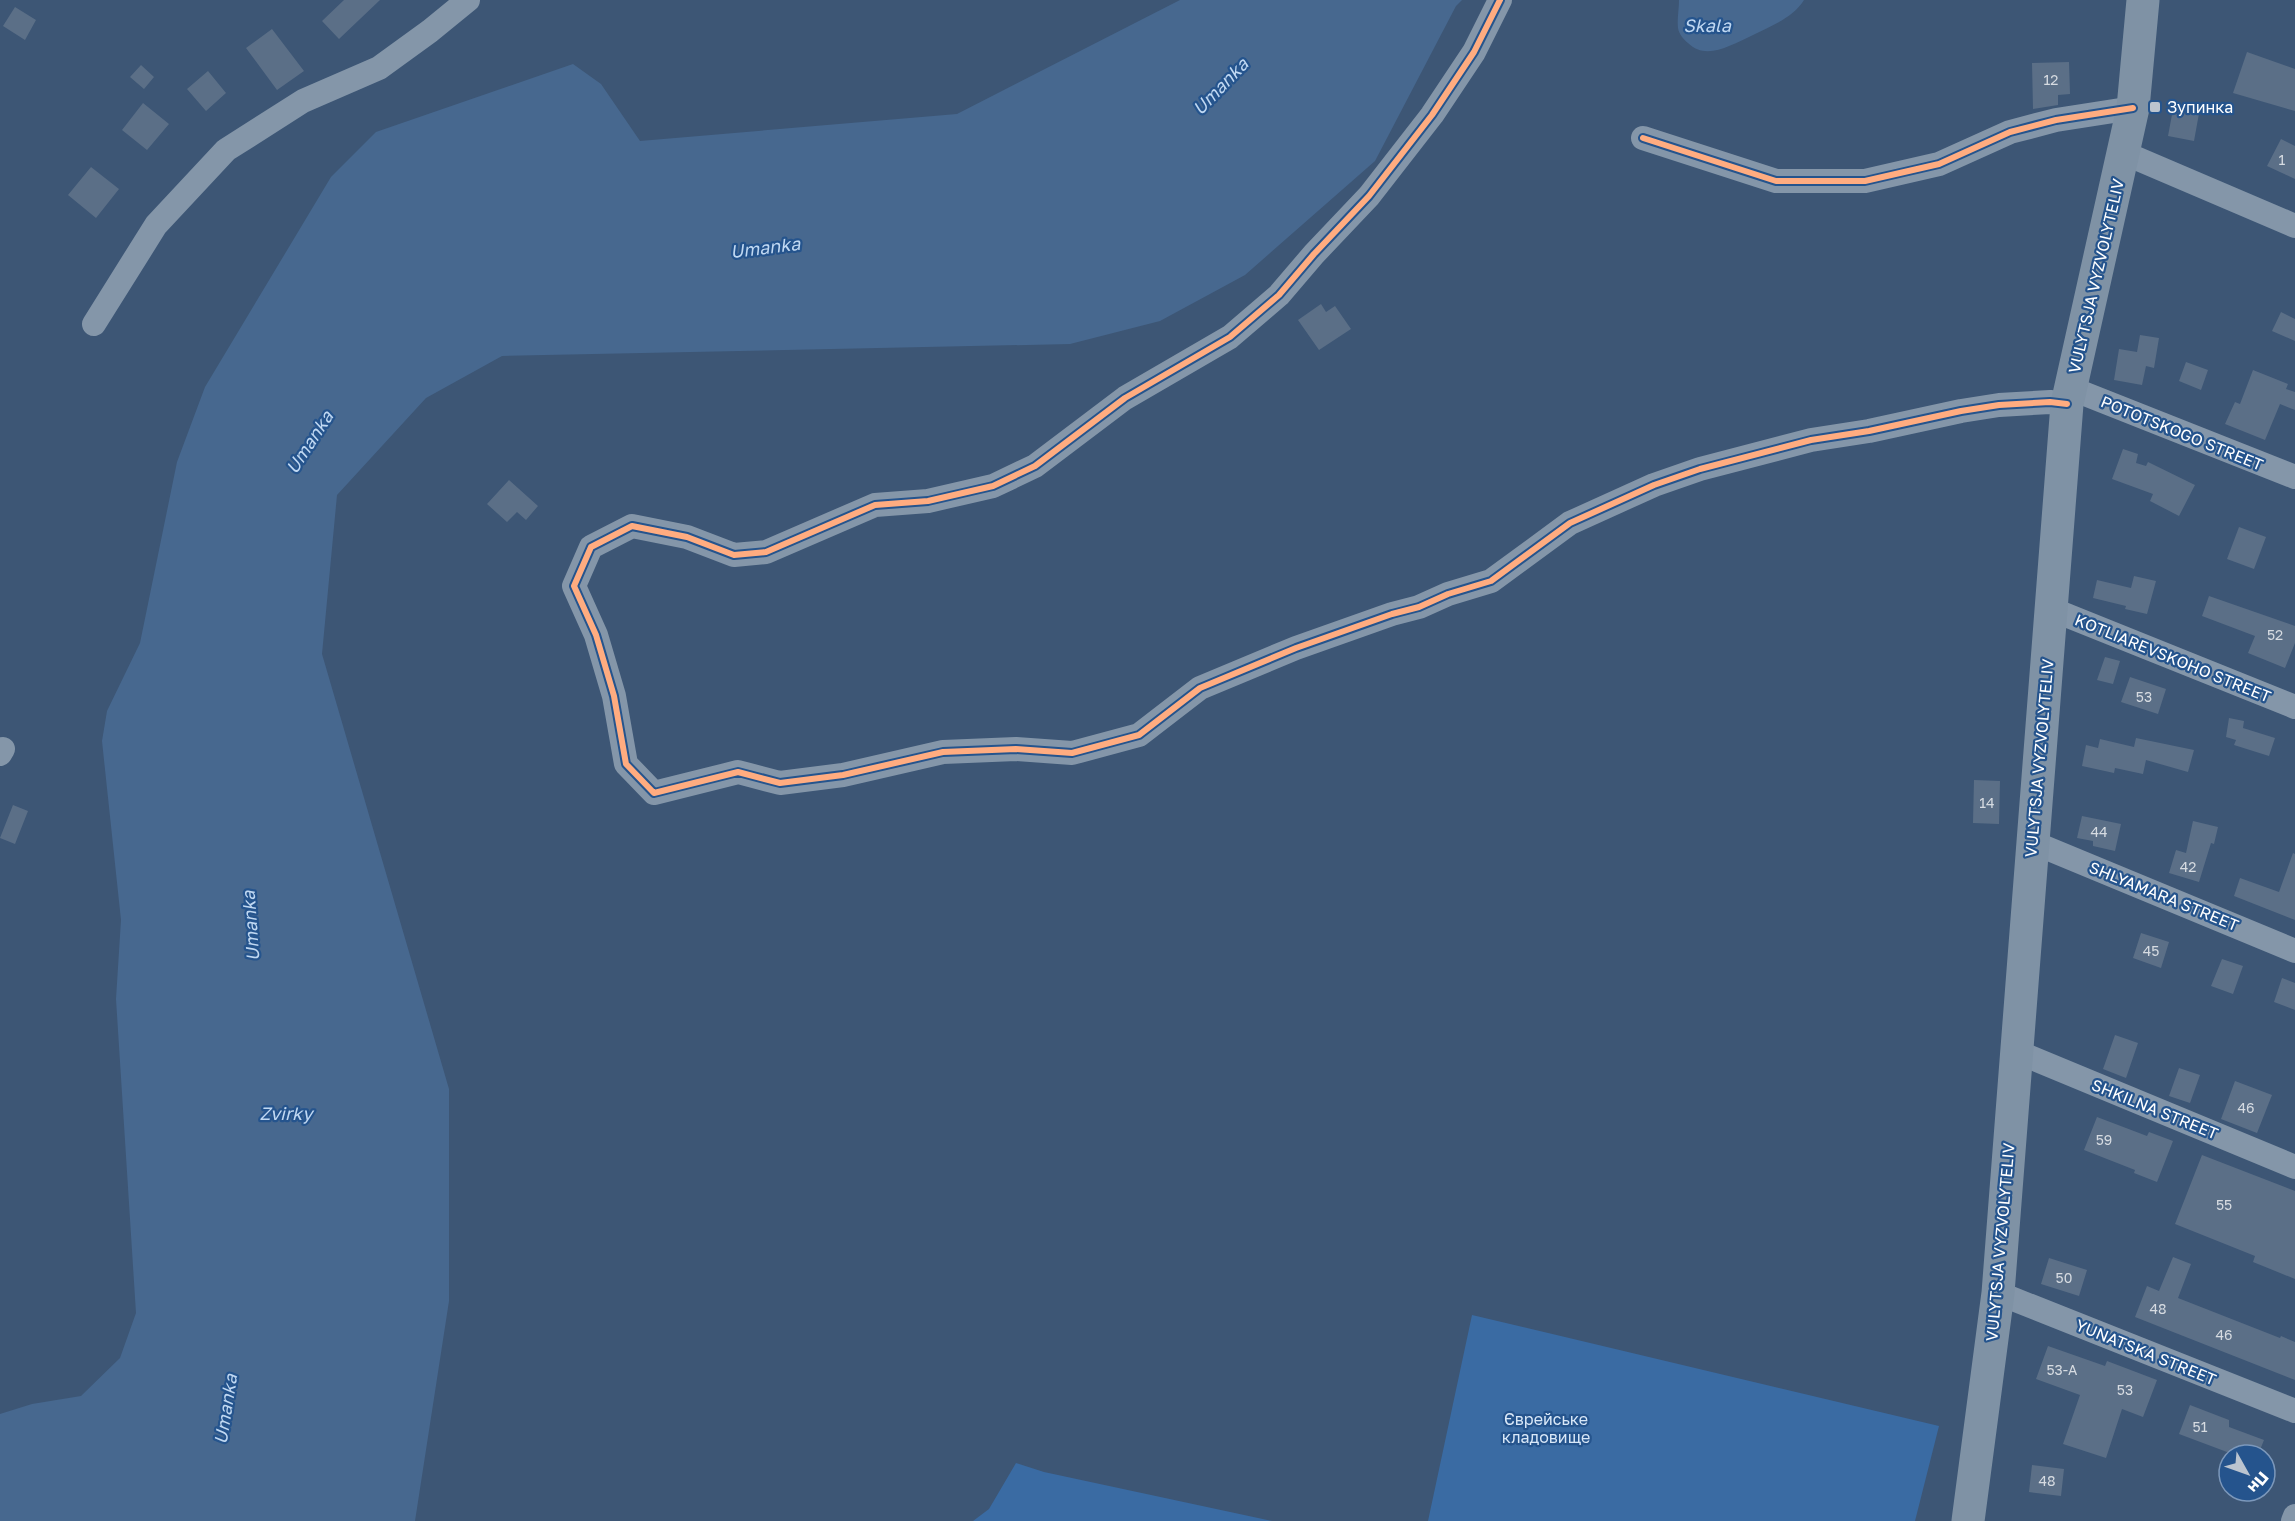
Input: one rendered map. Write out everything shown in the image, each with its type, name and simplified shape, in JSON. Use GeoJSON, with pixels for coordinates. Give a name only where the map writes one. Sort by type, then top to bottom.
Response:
{"type":"FeatureCollection","features":[{"type":"Feature","properties":{"kind":"main road","name":"VULYTSJA VYZVOLYTELIV"},"geometry":{"type":"LineString","coordinates":[[1973,1519],[1998,1293],[2015,1051],[2068,396],[2133,108],[2143,0]]}},
{"type":"Feature","properties":{"kind":"street"},"geometry":{"type":"LineString","coordinates":[[94,324],[156,225],[226,150],[303,101],[379,68],[468,0]]}},
{"type":"Feature","properties":{"kind":"street","name":"POTOTSKOGO STREET"},"geometry":{"type":"LineString","coordinates":[[1500,0],[1474,52],[1432,115],[1369,196],[1314,254],[1280,295],[1230,337],[1125,398],[1035,466],[993,486],[928,501],[875,506],[766,552],[734,555],[687,537],[632,526],[591,547],[574,586],[596,635],[614,696],[626,764],[654,793],[738,772],[780,783],[843,775],[943,752],[1016,749],[1072,753],[1139,735],[1200,688],[1264,661],[1392,614],[1419,607],[1448,594],[1491,582],[1569,523],[1654,485],[1812,440],[1869,431],[1961,411],[1999,405],[2050,402],[2068,396],[2295,477]]}},
{"type":"Feature","properties":{"kind":"street"},"geometry":{"type":"LineString","coordinates":[[1643,138],[1776,181],[1865,182],[1939,164],[2010,132],[2056,120],[2133,108]]}},
{"type":"Feature","properties":{"kind":"street"},"geometry":{"type":"LineString","coordinates":[[2124,153],[2293,221]]}},
{"type":"Feature","properties":{"kind":"street","name":"KOTLIAREVSKOHO STREET"},"geometry":{"type":"LineString","coordinates":[[2051,609],[2295,706]]}},
{"type":"Feature","properties":{"kind":"street","name":"SHLYAMARA STREET"},"geometry":{"type":"LineString","coordinates":[[2032,842],[2295,951]]}},
{"type":"Feature","properties":{"kind":"street","name":"SHKILNA STREET"},"geometry":{"type":"LineString","coordinates":[[2015,1051],[2295,1167]]}},
{"type":"Feature","properties":{"kind":"street","name":"YUNATSKA STREET"},"geometry":{"type":"LineString","coordinates":[[1998,1293],[2295,1411]]}},
{"type":"Feature","properties":{"kind":"street"},"geometry":{"type":"LineString","coordinates":[[2293,1521],[2295,1516]]}},
{"type":"Feature","properties":{"kind":"green space","name":"Єврейське кладовище"},"geometry":{"type":"Polygon","coordinates":[[[1472,1315],[1939,1426],[1915,1521],[1428,1521],[1472,1315]]]}},
{"type":"Feature","properties":{"kind":"green space"},"geometry":{"type":"Polygon","coordinates":[[[1016,1463],[1044,1472],[1272,1521],[973,1521],[989,1509],[1016,1463]]]}},
{"type":"Feature","properties":{"kind":"water","name":"Zvirky"},"geometry":{"type":"Polygon","coordinates":[[[1180,0],[1462,0],[1456,6],[1375,161],[1245,275],[1160,321],[1070,344],[502,356],[426,398],[337,495],[322,654],[449,1089],[449,1301],[415,1521],[0,1521],[0,1414],[32,1404],[81,1396],[120,1358],[136,1313],[116,999],[121,920],[102,741],[107,711],[140,643],[177,462],[205,387],[331,177],[376,132],[573,64],[601,84],[640,141],[957,114],[1180,0]]]}},
{"type":"Feature","properties":{"kind":"water","name":"Skala"},"geometry":{"type":"Polygon","coordinates":[[[1679,0],[1804,0],[1799,7],[1780,21],[1719,50],[1703,51],[1695,48],[1680,34],[1679,0]]]}},
{"type":"Feature","properties":{"kind":"building"},"geometry":{"type":"Polygon","coordinates":[[[344,0],[380,0],[339,39],[322,21],[344,0]]]}},
{"type":"Feature","properties":{"kind":"building"},"geometry":{"type":"Polygon","coordinates":[[[15,7],[36,20],[25,40],[3,26],[15,7]]]}},
{"type":"Feature","properties":{"kind":"building"},"geometry":{"type":"Polygon","coordinates":[[[272,29],[304,71],[277,90],[246,48],[272,29]]]}},
{"type":"Feature","properties":{"kind":"building"},"geometry":{"type":"Polygon","coordinates":[[[2247,52],[2295,69],[2295,111],[2233,93],[2247,52]]]}},
{"type":"Feature","properties":{"kind":"building"},"geometry":{"type":"Polygon","coordinates":[[[2069,62],[2070,94],[2058,95],[2058,105],[2033,109],[2032,63],[2069,62]]]}},
{"type":"Feature","properties":{"kind":"building"},"geometry":{"type":"Polygon","coordinates":[[[141,65],[154,77],[144,89],[130,77],[141,65]]]}},
{"type":"Feature","properties":{"kind":"building"},"geometry":{"type":"Polygon","coordinates":[[[208,71],[226,93],[206,111],[187,89],[208,71]]]}},
{"type":"Feature","properties":{"kind":"building"},"geometry":{"type":"Polygon","coordinates":[[[143,103],[169,124],[147,150],[122,130],[143,103]]]}},
{"type":"Feature","properties":{"kind":"building"},"geometry":{"type":"Polygon","coordinates":[[[2174,104],[2200,108],[2194,141],[2168,136],[2174,104]]]}},
{"type":"Feature","properties":{"kind":"building"},"geometry":{"type":"Polygon","coordinates":[[[2281,139],[2295,146],[2295,179],[2267,166],[2281,139]]]}},
{"type":"Feature","properties":{"kind":"building"},"geometry":{"type":"Polygon","coordinates":[[[91,167],[119,189],[96,218],[68,195],[91,167]]]}},
{"type":"Feature","properties":{"kind":"building"},"geometry":{"type":"Polygon","coordinates":[[[1321,304],[1326,312],[1335,306],[1351,329],[1319,350],[1298,320],[1321,304]]]}},
{"type":"Feature","properties":{"kind":"building"},"geometry":{"type":"Polygon","coordinates":[[[2281,312],[2295,319],[2295,341],[2272,331],[2281,312]]]}},
{"type":"Feature","properties":{"kind":"building"},"geometry":{"type":"Polygon","coordinates":[[[2140,335],[2159,338],[2154,368],[2146,366],[2142,385],[2114,380],[2119,349],[2137,352],[2140,335]]]}},
{"type":"Feature","properties":{"kind":"building"},"geometry":{"type":"Polygon","coordinates":[[[2186,362],[2208,370],[2201,390],[2179,381],[2186,362]]]}},
{"type":"Feature","properties":{"kind":"building"},"geometry":{"type":"Polygon","coordinates":[[[2253,370],[2288,384],[2286,389],[2295,392],[2295,410],[2280,404],[2265,440],[2225,424],[2235,402],[2240,404],[2253,370]]]}},
{"type":"Feature","properties":{"kind":"building"},"geometry":{"type":"Polygon","coordinates":[[[2123,449],[2138,454],[2136,463],[2146,466],[2148,462],[2195,485],[2179,516],[2150,501],[2153,494],[2112,479],[2123,449]]]}},
{"type":"Feature","properties":{"kind":"building"},"geometry":{"type":"Polygon","coordinates":[[[509,480],[538,506],[526,520],[517,512],[507,522],[487,504],[509,480]]]}},
{"type":"Feature","properties":{"kind":"building"},"geometry":{"type":"Polygon","coordinates":[[[2239,527],[2266,537],[2254,569],[2227,559],[2239,527]]]}},
{"type":"Feature","properties":{"kind":"building"},"geometry":{"type":"Polygon","coordinates":[[[2134,576],[2156,581],[2147,614],[2093,598],[2097,580],[2131,588],[2134,576]]]}},
{"type":"Feature","properties":{"kind":"building"},"geometry":{"type":"Polygon","coordinates":[[[2209,596],[2295,626],[2295,643],[2285,668],[2248,653],[2255,636],[2202,616],[2209,596]]]}},
{"type":"Feature","properties":{"kind":"building"},"geometry":{"type":"Polygon","coordinates":[[[2105,657],[2120,661],[2113,684],[2097,680],[2105,657]]]}},
{"type":"Feature","properties":{"kind":"building"},"geometry":{"type":"Polygon","coordinates":[[[2130,677],[2166,689],[2158,714],[2121,702],[2130,677]]]}},
{"type":"Feature","properties":{"kind":"building"},"geometry":{"type":"Polygon","coordinates":[[[2229,718],[2244,721],[2243,728],[2275,738],[2269,756],[2234,745],[2236,740],[2226,737],[2229,718]]]}},
{"type":"Feature","properties":{"kind":"building"},"geometry":{"type":"Polygon","coordinates":[[[2136,738],[2194,750],[2188,772],[2146,760],[2143,774],[2115,768],[2114,773],[2082,766],[2086,745],[2098,748],[2100,739],[2134,747],[2136,738]]]}},
{"type":"Feature","properties":{"kind":"building"},"geometry":{"type":"Polygon","coordinates":[[[1974,780],[2000,781],[1999,824],[1973,823],[1974,780]]]}},
{"type":"Feature","properties":{"kind":"building"},"geometry":{"type":"Polygon","coordinates":[[[13,805],[28,811],[15,844],[0,838],[13,805]]]}},
{"type":"Feature","properties":{"kind":"building"},"geometry":{"type":"Polygon","coordinates":[[[2082,816],[2121,824],[2115,851],[2093,846],[2093,841],[2077,838],[2082,816]]]}},
{"type":"Feature","properties":{"kind":"building"},"geometry":{"type":"Polygon","coordinates":[[[2193,821],[2218,827],[2199,882],[2169,873],[2176,850],[2186,853],[2193,821]]]}},
{"type":"Feature","properties":{"kind":"building"},"geometry":{"type":"Polygon","coordinates":[[[2293,853],[2295,854],[2295,920],[2234,896],[2240,878],[2279,892],[2293,853]]]}},
{"type":"Feature","properties":{"kind":"building"},"geometry":{"type":"Polygon","coordinates":[[[2141,933],[2169,942],[2161,968],[2133,958],[2141,933]]]}},
{"type":"Feature","properties":{"kind":"building"},"geometry":{"type":"Polygon","coordinates":[[[2222,959],[2243,966],[2233,994],[2211,986],[2222,959]]]}},
{"type":"Feature","properties":{"kind":"building"},"geometry":{"type":"Polygon","coordinates":[[[2282,978],[2295,983],[2295,1010],[2274,1002],[2282,978]]]}},
{"type":"Feature","properties":{"kind":"building"},"geometry":{"type":"Polygon","coordinates":[[[2115,1035],[2138,1043],[2126,1078],[2103,1069],[2115,1035]]]}},
{"type":"Feature","properties":{"kind":"building"},"geometry":{"type":"Polygon","coordinates":[[[2179,1068],[2200,1075],[2190,1103],[2169,1096],[2179,1068]]]}},
{"type":"Feature","properties":{"kind":"building"},"geometry":{"type":"Polygon","coordinates":[[[2235,1081],[2272,1095],[2257,1133],[2221,1119],[2235,1081]]]}},
{"type":"Feature","properties":{"kind":"building"},"geometry":{"type":"Polygon","coordinates":[[[2097,1117],[2147,1136],[2149,1132],[2173,1141],[2157,1182],[2134,1173],[2135,1170],[2084,1150],[2097,1117]]]}},
{"type":"Feature","properties":{"kind":"building"},"geometry":{"type":"Polygon","coordinates":[[[2202,1155],[2295,1191],[2295,1279],[2253,1262],[2255,1256],[2175,1224],[2202,1155]]]}},
{"type":"Feature","properties":{"kind":"building"},"geometry":{"type":"Polygon","coordinates":[[[2173,1257],[2191,1264],[2178,1298],[2295,1342],[2295,1380],[2135,1317],[2147,1286],[2159,1291],[2173,1257]]]}},
{"type":"Feature","properties":{"kind":"building"},"geometry":{"type":"Polygon","coordinates":[[[2049,1258],[2087,1270],[2079,1296],[2041,1284],[2049,1258]]]}},
{"type":"Feature","properties":{"kind":"building"},"geometry":{"type":"Polygon","coordinates":[[[2048,1346],[2105,1366],[2107,1361],[2157,1380],[2143,1417],[2122,1409],[2106,1458],[2063,1444],[2080,1395],[2036,1379],[2048,1346]]]}},
{"type":"Feature","properties":{"kind":"building"},"geometry":{"type":"Polygon","coordinates":[[[2190,1405],[2229,1420],[2229,1427],[2264,1440],[2263,1443],[2217,1443],[2217,1448],[2179,1434],[2190,1405]]]}},
{"type":"Feature","properties":{"kind":"building"},"geometry":{"type":"Polygon","coordinates":[[[2032,1465],[2064,1469],[2061,1496],[2029,1492],[2032,1465]]]}},
{"type":"Feature","properties":{"kind":"cycle path"},"geometry":{"type":"LineString","coordinates":[[1500,0],[1474,52],[1432,115],[1369,196],[1279,295],[1230,337],[1125,398],[1035,466],[993,486],[928,501],[875,505],[766,552],[734,555],[687,537],[632,526],[591,547],[574,586],[596,635],[614,696],[626,764],[654,793],[738,772],[780,783],[843,775],[943,752],[1016,749],[1072,753],[1139,735],[1200,688],[1296,648],[1491,581],[1570,523],[1654,485],[1700,469],[1811,440],[1999,405],[2050,402],[2067,404]]}},
{"type":"Feature","properties":{"kind":"cycle path"},"geometry":{"type":"LineString","coordinates":[[1643,138],[1776,181],[1865,181],[1939,164],[2010,132],[2056,120],[2133,108]]}},
{"type":"Feature","properties":{"kind":"place","name":"Зупинка"},"geometry":{"type":"Point","coordinates":[2155,107]}},
{"type":"Feature","properties":{"kind":"water label","name":"Umanka"},"geometry":{"type":"Point","coordinates":[1220,86]}},
{"type":"Feature","properties":{"kind":"water label","name":"Umanka"},"geometry":{"type":"Point","coordinates":[765,247]}},
{"type":"Feature","properties":{"kind":"water label","name":"Umanka"},"geometry":{"type":"Point","coordinates":[309,442]}},
{"type":"Feature","properties":{"kind":"water label","name":"Umanka"},"geometry":{"type":"Point","coordinates":[250,926]}},
{"type":"Feature","properties":{"kind":"water label","name":"Umanka"},"geometry":{"type":"Point","coordinates":[225,1409]}}]}
